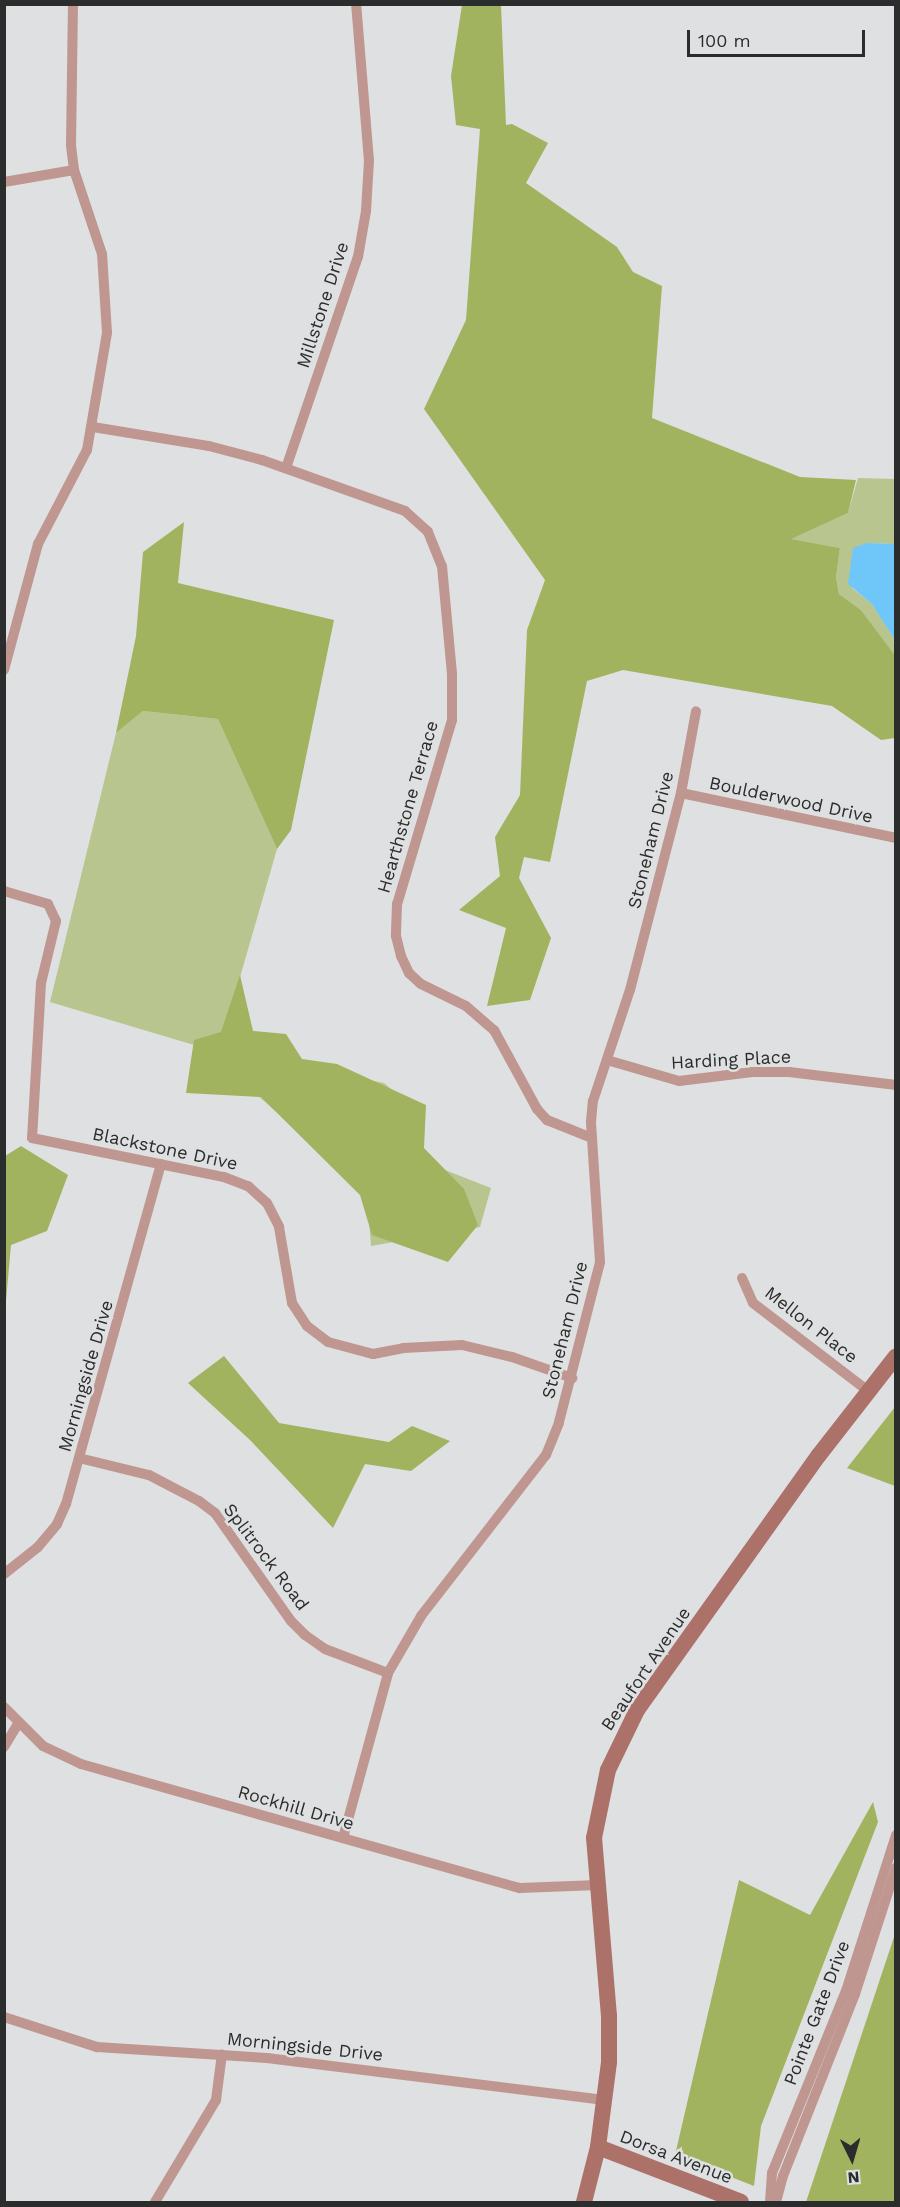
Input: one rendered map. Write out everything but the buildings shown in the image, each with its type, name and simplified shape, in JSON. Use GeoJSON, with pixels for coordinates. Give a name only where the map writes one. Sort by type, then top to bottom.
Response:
{"type":"FeatureCollection","features":[{"type":"Feature","properties":{"kind":"street"},"geometry":{"type":"LineString","coordinates":[[4,670],[38,544],[87,450],[93,427],[107,333],[107,293],[102,254],[74,170],[71,145],[74,4]]}},
{"type":"Feature","properties":{"kind":"street","name":"Millstone Drive"},"geometry":{"type":"LineString","coordinates":[[286,468],[358,257],[366,211],[369,161],[356,4]]}},
{"type":"Feature","properties":{"kind":"street"},"geometry":{"type":"LineString","coordinates":[[4,182],[74,170]]}},
{"type":"Feature","properties":{"kind":"street","name":"Hearthstone Terrace"},"geometry":{"type":"LineString","coordinates":[[93,427],[209,446],[286,468],[405,511],[417,519],[438,549],[452,674],[452,720],[397,904],[396,936],[401,956],[409,973],[421,984],[466,1006],[494,1030],[537,1109],[548,1120],[592,1138]]}},
{"type":"Feature","properties":{"kind":"street","name":"Stoneham Drive"},"geometry":{"type":"LineString","coordinates":[[343,1839],[388,1673],[421,1616],[546,1455],[572,1378],[600,1262],[592,1138],[593,1101],[630,990],[681,792],[696,711]]}},
{"type":"Feature","properties":{"kind":"street","name":"Boulderwood Drive"},"geometry":{"type":"LineString","coordinates":[[681,792],[896,838]]}},
{"type":"Feature","properties":{"kind":"street","name":"Blackstone Drive"},"geometry":{"type":"LineString","coordinates":[[4,891],[48,904],[57,921],[41,983],[32,1138],[161,1164],[236,1181],[248,1186],[267,1203],[279,1227],[292,1303],[307,1326],[328,1342],[373,1354],[403,1348],[462,1345],[512,1357],[572,1378]]}},
{"type":"Feature","properties":{"kind":"street","name":"Harding Place"},"geometry":{"type":"LineString","coordinates":[[607,1060],[679,1081],[752,1072],[789,1072],[896,1085]]}},
{"type":"Feature","properties":{"kind":"street","name":"Morningside Drive"},"geometry":{"type":"LineString","coordinates":[[4,1574],[20,1564],[57,1524],[80,1458],[161,1164]]}},
{"type":"Feature","properties":{"kind":"street","name":"Mellon Place"},"geometry":{"type":"LineString","coordinates":[[742,1278],[753,1303],[868,1391]]}},
{"type":"Feature","properties":{"kind":"street","name":"Beaufort Avenue"},"geometry":{"type":"LineString","coordinates":[[584,2202],[598,2147],[606,2100],[609,2016],[594,1838],[599,1803],[621,1739],[684,1644],[868,1391],[896,1356]]}},
{"type":"Feature","properties":{"kind":"street","name":"Splitrock Road"},"geometry":{"type":"LineString","coordinates":[[80,1458],[149,1475],[199,1501],[215,1513],[291,1621],[305,1635],[325,1649],[388,1673]]}},
{"type":"Feature","properties":{"kind":"street","name":"Rockhill Drive"},"geometry":{"type":"LineString","coordinates":[[4,1707],[18,1724],[43,1746],[68,1759],[520,1888],[598,1885]]}},
{"type":"Feature","properties":{"kind":"street"},"geometry":{"type":"LineString","coordinates":[[4,1747],[18,1724]]}},
{"type":"Feature","properties":{"kind":"street","name":"Pointe Gate Drive"},"geometry":{"type":"LineString","coordinates":[[770,2202],[772,2173],[846,1991],[896,1834]]}},
{"type":"Feature","properties":{"kind":"street","name":"Pointe Gate Drive"},"geometry":{"type":"LineString","coordinates":[[776,2202],[783,2176],[855,1994],[896,1868]]}},
{"type":"Feature","properties":{"kind":"street","name":"Morningside Drive"},"geometry":{"type":"LineString","coordinates":[[4,2018],[97,2047],[222,2054],[606,2100]]}},
{"type":"Feature","properties":{"kind":"street"},"geometry":{"type":"LineString","coordinates":[[155,2202],[216,2100],[222,2054]]}},
{"type":"Feature","properties":{"kind":"street","name":"Dorsa Avenue"},"geometry":{"type":"LineString","coordinates":[[598,2147],[741,2202]]}},
{"type":"Feature","properties":{"kind":"green space"},"geometry":{"type":"Polygon","coordinates":[[[462,5],[501,5],[506,125],[512,124],[548,143],[526,183],[617,247],[633,272],[662,286],[652,418],[800,477],[856,480],[848,513],[791,539],[840,548],[836,577],[839,594],[861,610],[896,657],[895,738],[881,740],[832,706],[623,670],[587,681],[550,862],[524,857],[519,878],[551,938],[530,1000],[487,1006],[506,928],[459,910],[500,876],[495,837],[520,795],[527,630],[545,580],[424,409],[466,320],[480,129],[456,125],[451,76],[462,5]]]}},
{"type":"Feature","properties":{"kind":"green space"},"geometry":{"type":"Polygon","coordinates":[[[858,478],[895,479],[895,544],[867,543],[852,588],[872,604],[884,622],[895,640],[895,657],[861,610],[839,594],[836,577],[840,548],[790,539],[848,513],[858,478]]]}},
{"type":"Feature","properties":{"kind":"green space"},"geometry":{"type":"Polygon","coordinates":[[[184,522],[178,583],[334,620],[291,830],[277,849],[218,719],[143,711],[116,733],[136,636],[143,552],[184,522]]]}},
{"type":"Feature","properties":{"kind":"green space"},"geometry":{"type":"Polygon","coordinates":[[[143,711],[218,719],[277,849],[219,1050],[384,1083],[412,1107],[422,1161],[491,1188],[480,1227],[371,1246],[367,1192],[204,1048],[50,1002],[116,733],[143,711]]]}},
{"type":"Feature","properties":{"kind":"green space"},"geometry":{"type":"Polygon","coordinates":[[[240,975],[253,1031],[286,1034],[302,1059],[337,1064],[426,1105],[424,1148],[464,1189],[478,1225],[448,1262],[372,1235],[360,1195],[261,1097],[186,1093],[194,1040],[221,1032],[240,975]]]}},
{"type":"Feature","properties":{"kind":"green space"},"geometry":{"type":"Polygon","coordinates":[[[21,1146],[68,1175],[47,1231],[11,1245],[5,1312],[5,1156],[21,1146]]]}},
{"type":"Feature","properties":{"kind":"green space"},"geometry":{"type":"Polygon","coordinates":[[[224,1356],[279,1423],[389,1442],[412,1426],[450,1441],[411,1471],[365,1464],[333,1528],[250,1440],[188,1383],[224,1356]]]}},
{"type":"Feature","properties":{"kind":"green space"},"geometry":{"type":"Polygon","coordinates":[[[895,1407],[895,1486],[847,1468],[895,1407]]]}},
{"type":"Feature","properties":{"kind":"green space"},"geometry":{"type":"Polygon","coordinates":[[[873,1802],[878,1822],[761,2126],[754,2186],[675,2155],[739,1880],[810,1915],[873,1802]]]}},
{"type":"Feature","properties":{"kind":"green space"},"geometry":{"type":"Polygon","coordinates":[[[895,1934],[895,2202],[806,2202],[895,1934]]]}},
{"type":"Feature","properties":{"kind":"water"},"geometry":{"type":"Polygon","coordinates":[[[867,543],[895,544],[895,640],[872,604],[848,584],[853,548],[867,543]]]}}]}
